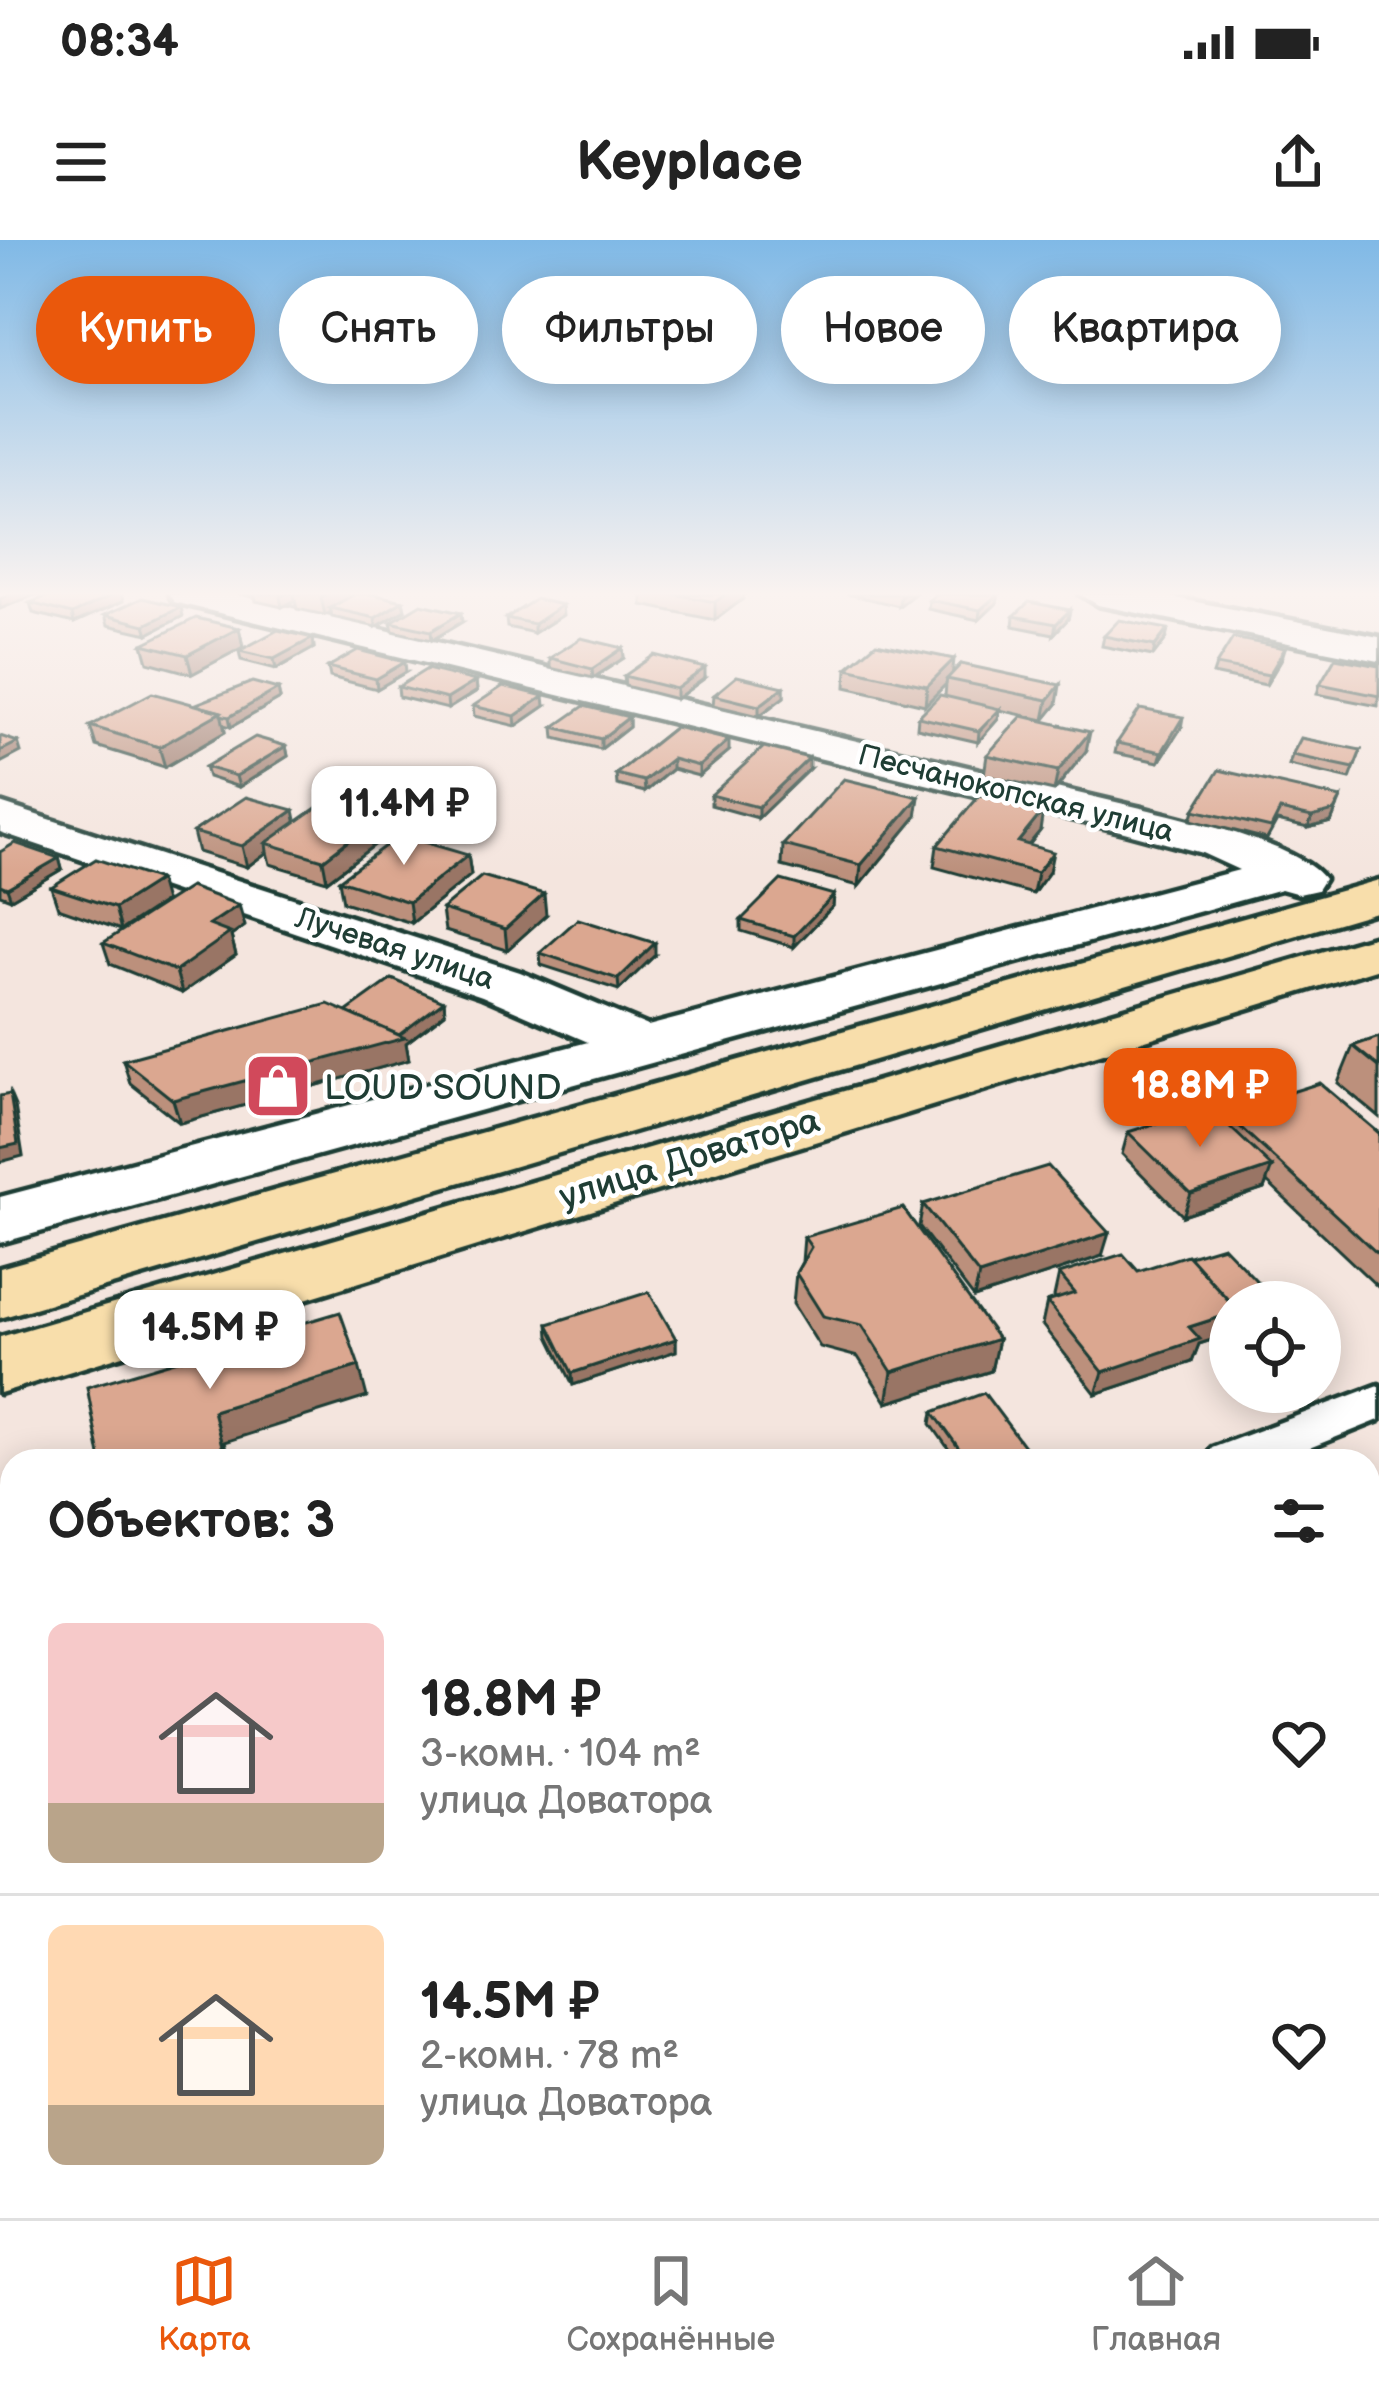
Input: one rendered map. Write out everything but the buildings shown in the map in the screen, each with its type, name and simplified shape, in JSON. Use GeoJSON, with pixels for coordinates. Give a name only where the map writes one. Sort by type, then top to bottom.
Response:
{"type":"FeatureCollection","features":[{"type":"Feature","properties":{"kind":"main road","name":"улица Доватора"},"geometry":{"type":"LineString","coordinates":[[0,1293],[1367,918]]}},
{"type":"Feature","properties":{"kind":"main road","name":"улица Доватора"},"geometry":{"type":"LineString","coordinates":[[0,1365],[1367,918]]}},
{"type":"Feature","properties":{"kind":"street","name":"Песчанокопская улица"},"geometry":{"type":"LineString","coordinates":[[573,686],[1219,843],[1288,872],[1367,918]]}},
{"type":"Feature","properties":{"kind":"street","name":"Лучевая улица"},"geometry":{"type":"LineString","coordinates":[[0,817],[501,983],[648,1047]]}},
{"type":"Feature","properties":{"kind":"street"},"geometry":{"type":"LineString","coordinates":[[0,1220],[1288,872]]}},
{"type":"Feature","properties":{"kind":"lane"},"geometry":{"type":"LineString","coordinates":[[1259,1449],[1379,1402]]}},
{"type":"Feature","properties":{"kind":"place","name":"LOUD SOUND"},"geometry":{"type":"Point","coordinates":[278,1086]}}]}
